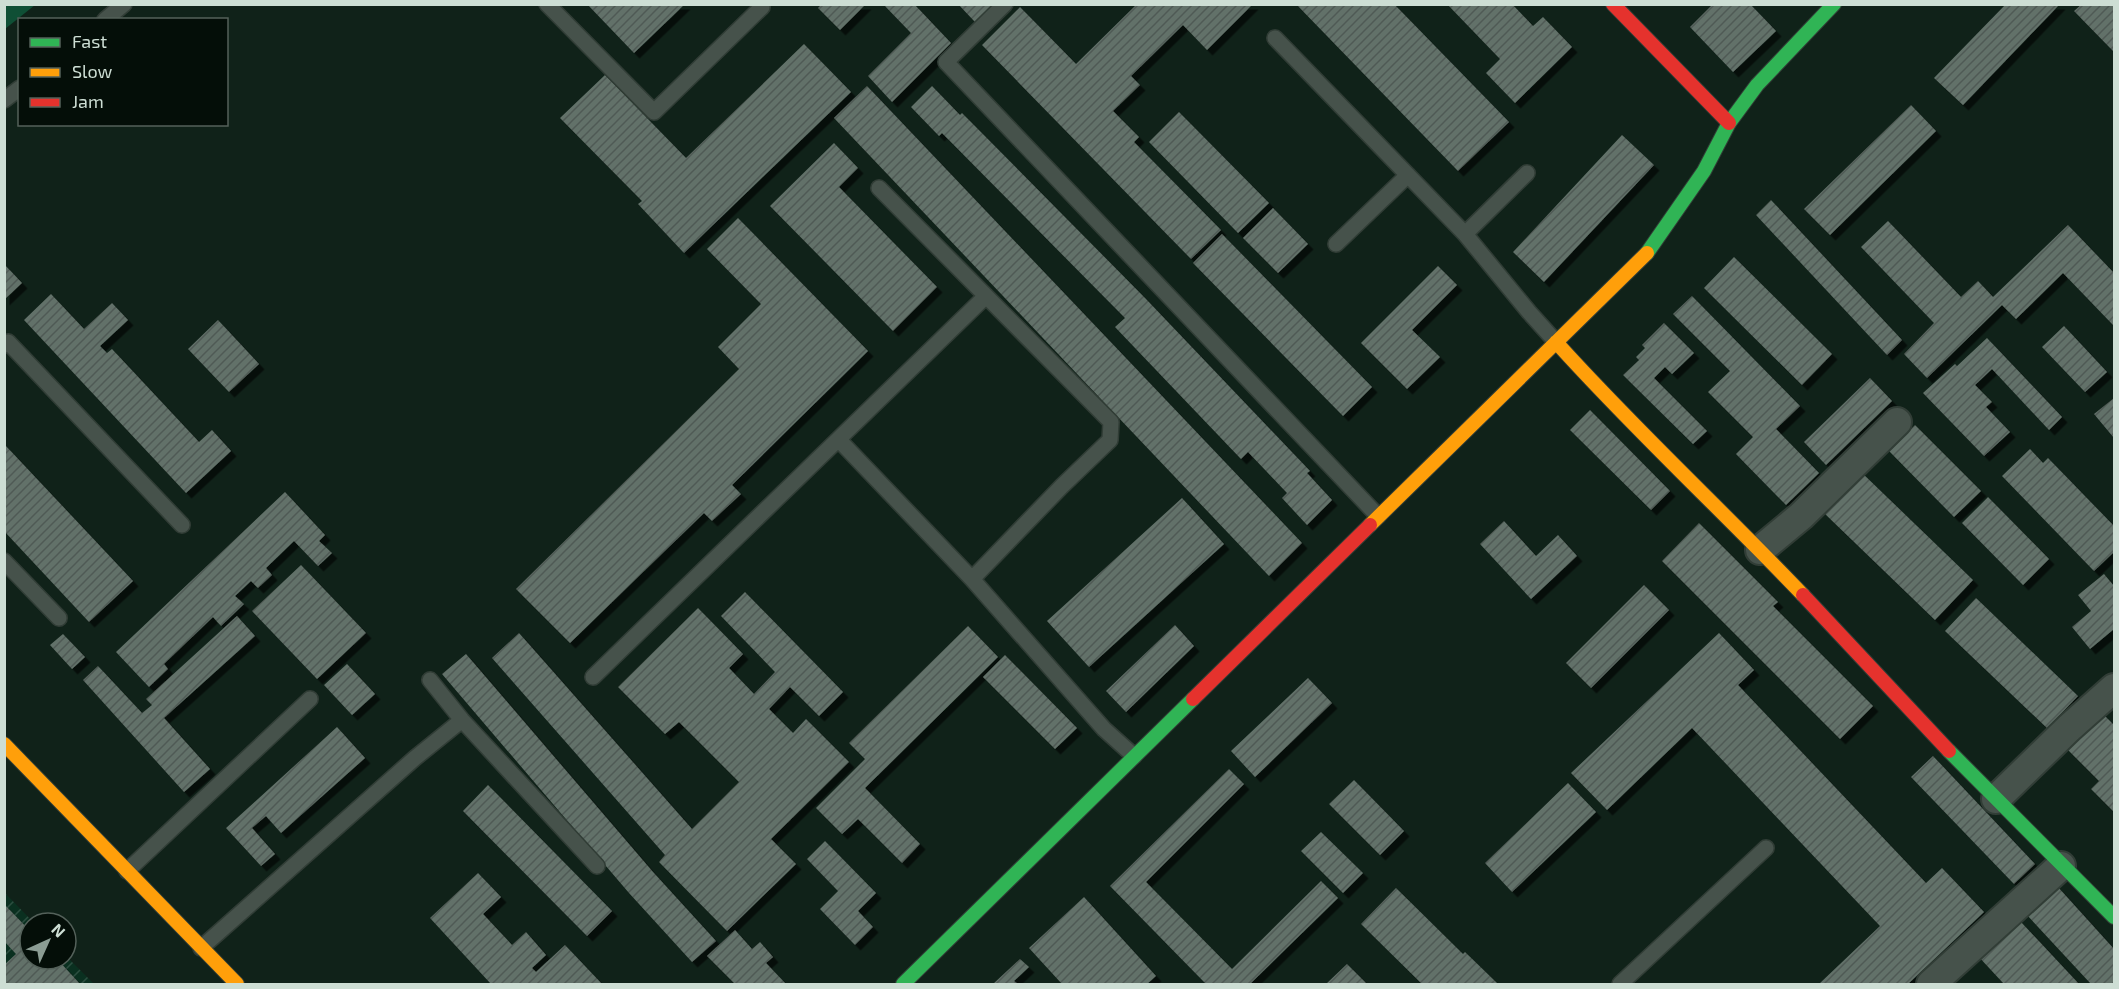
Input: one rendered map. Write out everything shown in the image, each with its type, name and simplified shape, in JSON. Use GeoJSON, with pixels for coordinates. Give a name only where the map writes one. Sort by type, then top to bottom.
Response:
{"type":"FeatureCollection","features":[{"type":"Feature","properties":{"kind":"street"},"geometry":{"type":"LineString","coordinates":[[1613,4],[1729,123]]}},
{"type":"Feature","properties":{"kind":"street"},"geometry":{"type":"LineString","coordinates":[[903,984],[1649,251],[1704,171],[1729,123],[1757,85],[1834,4]]}},
{"type":"Feature","properties":{"kind":"street"},"geometry":{"type":"LineString","coordinates":[[1556,342],[1591,382],[1760,550],[2061,866],[2115,917]]}},
{"type":"Feature","properties":{"kind":"street"},"geometry":{"type":"LineString","coordinates":[[1760,550],[1801,516],[1897,422]]}},
{"type":"Feature","properties":{"kind":"street"},"geometry":{"type":"LineString","coordinates":[[1996,799],[2069,728],[2115,688]]}},
{"type":"Feature","properties":{"kind":"street"},"geometry":{"type":"LineString","coordinates":[[4,744],[237,984]]}},
{"type":"Feature","properties":{"kind":"street"},"geometry":{"type":"LineString","coordinates":[[1931,984],[2061,866]]}},
{"type":"Feature","properties":{"kind":"lane"},"geometry":{"type":"LineString","coordinates":[[107,18],[124,4]]}},
{"type":"Feature","properties":{"kind":"lane"},"geometry":{"type":"LineString","coordinates":[[547,4],[654,112],[762,7]]}},
{"type":"Feature","properties":{"kind":"lane"},"geometry":{"type":"LineString","coordinates":[[1005,4],[946,62],[1378,516]]}},
{"type":"Feature","properties":{"kind":"lane"},"geometry":{"type":"LineString","coordinates":[[1275,38],[1465,234],[1556,342]]}},
{"type":"Feature","properties":{"kind":"lane"},"geometry":{"type":"LineString","coordinates":[[4,100],[18,90]]}},
{"type":"Feature","properties":{"kind":"lane"},"geometry":{"type":"LineString","coordinates":[[1465,234],[1527,173]]}},
{"type":"Feature","properties":{"kind":"lane"},"geometry":{"type":"LineString","coordinates":[[1336,244],[1408,175]]}},
{"type":"Feature","properties":{"kind":"lane"},"geometry":{"type":"LineString","coordinates":[[879,188],[1112,422],[1110,440],[972,579]]}},
{"type":"Feature","properties":{"kind":"lane"},"geometry":{"type":"LineString","coordinates":[[594,677],[986,296]]}},
{"type":"Feature","properties":{"kind":"lane"},"geometry":{"type":"LineString","coordinates":[[4,345],[8,342],[182,525]]}},
{"type":"Feature","properties":{"kind":"lane"},"geometry":{"type":"LineString","coordinates":[[839,440],[972,579],[1104,729],[1134,756]]}},
{"type":"Feature","properties":{"kind":"lane"},"geometry":{"type":"LineString","coordinates":[[4,561],[59,618]]}},
{"type":"Feature","properties":{"kind":"lane"},"geometry":{"type":"LineString","coordinates":[[430,680],[462,720],[597,866]]}},
{"type":"Feature","properties":{"kind":"lane"},"geometry":{"type":"LineString","coordinates":[[127,871],[310,699]]}},
{"type":"Feature","properties":{"kind":"lane"},"geometry":{"type":"LineString","coordinates":[[201,948],[415,758],[462,720]]}},
{"type":"Feature","properties":{"kind":"lane"},"geometry":{"type":"LineString","coordinates":[[1620,984],[1766,848]]}},
{"type":"Feature","properties":{"kind":"shaded area"},"geometry":{"type":"Polygon","coordinates":[[[5,4],[35,4],[35,5],[5,29],[5,4]]]}},
{"type":"Feature","properties":{"kind":"shaded area"},"geometry":{"type":"Polygon","coordinates":[[[4,892],[22,911],[18,911],[18,971],[78,971],[78,968],[94,984],[5,984],[4,892]]]}},
{"type":"Feature","properties":{"kind":"building"},"geometry":{"type":"Polygon","coordinates":[[[587,4],[685,4],[634,53],[587,4]]]}},
{"type":"Feature","properties":{"kind":"building"},"geometry":{"type":"Polygon","coordinates":[[[822,4],[866,4],[840,30],[818,8],[822,4]]]}},
{"type":"Feature","properties":{"kind":"building"},"geometry":{"type":"Polygon","coordinates":[[[883,4],[914,4],[951,43],[892,102],[868,76],[911,33],[883,4]]]}},
{"type":"Feature","properties":{"kind":"building"},"geometry":{"type":"Polygon","coordinates":[[[958,4],[993,4],[975,22],[958,4]]]}},
{"type":"Feature","properties":{"kind":"building"},"geometry":{"type":"Polygon","coordinates":[[[1137,4],[1253,4],[1207,50],[1183,25],[1131,76],[1140,85],[1113,111],[1139,137],[1134,142],[1221,230],[1191,259],[982,45],[1020,7],[1076,64],[1137,4]]]}},
{"type":"Feature","properties":{"kind":"building"},"geometry":{"type":"Polygon","coordinates":[[[1296,4],[1394,4],[1509,122],[1458,171],[1296,4]]]}},
{"type":"Feature","properties":{"kind":"building"},"geometry":{"type":"Polygon","coordinates":[[[1447,4],[1512,4],[1533,26],[1543,17],[1572,47],[1515,103],[1486,73],[1500,59],[1447,4]]]}},
{"type":"Feature","properties":{"kind":"building"},"geometry":{"type":"Polygon","coordinates":[[[1713,4],[1750,4],[1776,31],[1733,72],[1690,27],[1713,4]]]}},
{"type":"Feature","properties":{"kind":"building"},"geometry":{"type":"Polygon","coordinates":[[[2006,4],[2060,4],[1963,105],[1934,78],[2006,4]]]}},
{"type":"Feature","properties":{"kind":"building"},"geometry":{"type":"Polygon","coordinates":[[[2082,4],[2114,4],[2114,52],[2074,11],[2082,4]]]}},
{"type":"Feature","properties":{"kind":"building"},"geometry":{"type":"Polygon","coordinates":[[[804,44],[851,92],[684,253],[638,204],[642,201],[560,118],[605,75],[686,158],[804,44]]]}},
{"type":"Feature","properties":{"kind":"building"},"geometry":{"type":"Polygon","coordinates":[[[867,86],[1302,543],[1269,576],[834,118],[867,86]]]}},
{"type":"Feature","properties":{"kind":"building"},"geometry":{"type":"Polygon","coordinates":[[[932,86],[960,115],[962,113],[1145,298],[1310,471],[1307,473],[1332,500],[1307,525],[1282,498],[1287,493],[1248,452],[1241,459],[1115,327],[1125,318],[942,133],[939,136],[911,107],[932,86]]]}},
{"type":"Feature","properties":{"kind":"building"},"geometry":{"type":"Polygon","coordinates":[[[1911,105],[1936,131],[1830,235],[1804,209],[1911,105]]]}},
{"type":"Feature","properties":{"kind":"building"},"geometry":{"type":"Polygon","coordinates":[[[1179,112],[1269,203],[1238,233],[1149,142],[1179,112]]]}},
{"type":"Feature","properties":{"kind":"building"},"geometry":{"type":"Polygon","coordinates":[[[1622,135],[1654,165],[1544,282],[1513,252],[1622,135]]]}},
{"type":"Feature","properties":{"kind":"building"},"geometry":{"type":"Polygon","coordinates":[[[834,143],[858,168],[839,187],[937,287],[893,331],[770,206],[834,143]]]}},
{"type":"Feature","properties":{"kind":"building"},"geometry":{"type":"Polygon","coordinates":[[[1771,200],[1902,340],[1887,355],[1756,215],[1771,200]]]}},
{"type":"Feature","properties":{"kind":"building"},"geometry":{"type":"Polygon","coordinates":[[[1273,208],[1308,244],[1278,273],[1243,238],[1273,208]]]}},
{"type":"Feature","properties":{"kind":"building"},"geometry":{"type":"Polygon","coordinates":[[[738,218],[868,351],[732,485],[741,494],[712,521],[704,513],[570,643],[516,589],[739,369],[718,347],[761,304],[707,249],[738,218]]]}},
{"type":"Feature","properties":{"kind":"building"},"geometry":{"type":"Polygon","coordinates":[[[1888,221],[1961,297],[1978,281],[1993,297],[2068,225],[2114,273],[2114,326],[2063,273],[2016,319],[2002,305],[1927,378],[1904,354],[1934,323],[1861,247],[1888,221]]]}},
{"type":"Feature","properties":{"kind":"building"},"geometry":{"type":"Polygon","coordinates":[[[1222,234],[1372,387],[1343,416],[1193,263],[1222,234]]]}},
{"type":"Feature","properties":{"kind":"building"},"geometry":{"type":"Polygon","coordinates":[[[1734,257],[1832,354],[1802,385],[1704,288],[1734,257]]]}},
{"type":"Feature","properties":{"kind":"building"},"geometry":{"type":"Polygon","coordinates":[[[4,264],[22,283],[4,300],[4,264]]]}},
{"type":"Feature","properties":{"kind":"building"},"geometry":{"type":"Polygon","coordinates":[[[1438,266],[1457,285],[1412,330],[1440,357],[1407,389],[1361,343],[1438,266]]]}},
{"type":"Feature","properties":{"kind":"building"},"geometry":{"type":"Polygon","coordinates":[[[51,294],[84,329],[112,303],[128,320],[100,346],[107,353],[112,349],[199,442],[212,430],[231,451],[186,493],[24,320],[51,294]]]}},
{"type":"Feature","properties":{"kind":"building"},"geometry":{"type":"Polygon","coordinates":[[[1692,296],[1800,406],[1776,429],[1819,473],[1786,505],[1736,454],[1753,437],[1708,392],[1730,371],[1673,314],[1692,296]]]}},
{"type":"Feature","properties":{"kind":"building"},"geometry":{"type":"Polygon","coordinates":[[[218,320],[259,364],[229,392],[188,349],[218,320]]]}},
{"type":"Feature","properties":{"kind":"building"},"geometry":{"type":"Polygon","coordinates":[[[1664,323],[1694,353],[1672,374],[1665,367],[1654,378],[1707,431],[1693,444],[1623,375],[1639,360],[1636,357],[1645,348],[1642,345],[1664,323]]]}},
{"type":"Feature","properties":{"kind":"building"},"geometry":{"type":"Polygon","coordinates":[[[2064,326],[2107,372],[2085,392],[2042,347],[2064,326]]]}},
{"type":"Feature","properties":{"kind":"building"},"geometry":{"type":"Polygon","coordinates":[[[1987,338],[2062,417],[2049,430],[1992,369],[1975,385],[1992,402],[1986,407],[2010,432],[1984,456],[1923,393],[1987,338]]]}},
{"type":"Feature","properties":{"kind":"building"},"geometry":{"type":"Polygon","coordinates":[[[1870,378],[1892,401],[1826,465],[1804,442],[1870,378]]]}},
{"type":"Feature","properties":{"kind":"building"},"geometry":{"type":"Polygon","coordinates":[[[2114,398],[2114,438],[2094,414],[2114,398]]]}},
{"type":"Feature","properties":{"kind":"building"},"geometry":{"type":"Polygon","coordinates":[[[1590,410],[1670,491],[1651,510],[1570,430],[1590,410]]]}},
{"type":"Feature","properties":{"kind":"building"},"geometry":{"type":"Polygon","coordinates":[[[1915,425],[1981,491],[1954,517],[1889,451],[1915,425]]]}},
{"type":"Feature","properties":{"kind":"building"},"geometry":{"type":"Polygon","coordinates":[[[5,445],[133,581],[89,622],[5,532],[5,445]]]}},
{"type":"Feature","properties":{"kind":"building"},"geometry":{"type":"Polygon","coordinates":[[[2030,449],[2043,463],[2048,458],[2114,526],[2114,552],[2094,571],[2002,476],[2030,449]]]}},
{"type":"Feature","properties":{"kind":"building"},"geometry":{"type":"Polygon","coordinates":[[[1861,472],[1973,580],[1935,620],[1823,512],[1861,472]]]}},
{"type":"Feature","properties":{"kind":"building"},"geometry":{"type":"Polygon","coordinates":[[[285,492],[325,535],[319,541],[332,553],[318,566],[294,541],[266,568],[272,575],[258,588],[251,581],[235,596],[244,604],[221,626],[213,617],[164,664],[168,669],[149,687],[116,652],[285,492]]]}},
{"type":"Feature","properties":{"kind":"building"},"geometry":{"type":"Polygon","coordinates":[[[1988,497],[2049,559],[2023,585],[1962,523],[1988,497]]]}},
{"type":"Feature","properties":{"kind":"building"},"geometry":{"type":"Polygon","coordinates":[[[1182,498],[1224,544],[1089,667],[1047,621],[1182,498]]]}},
{"type":"Feature","properties":{"kind":"building"},"geometry":{"type":"Polygon","coordinates":[[[1504,521],[1536,556],[1558,535],[1577,556],[1531,599],[1480,544],[1504,521]]]}},
{"type":"Feature","properties":{"kind":"building"},"geometry":{"type":"Polygon","coordinates":[[[1699,523],[1778,602],[1773,606],[1873,706],[1840,739],[1662,561],[1699,523]]]}},
{"type":"Feature","properties":{"kind":"building"},"geometry":{"type":"Polygon","coordinates":[[[301,565],[366,633],[317,679],[252,611],[301,565]]]}},
{"type":"Feature","properties":{"kind":"building"},"geometry":{"type":"Polygon","coordinates":[[[2104,574],[2114,586],[2114,629],[2090,649],[2072,627],[2091,611],[2078,595],[2104,574]]]}},
{"type":"Feature","properties":{"kind":"building"},"geometry":{"type":"Polygon","coordinates":[[[1644,585],[1669,610],[1591,688],[1566,663],[1644,585]]]}},
{"type":"Feature","properties":{"kind":"building"},"geometry":{"type":"Polygon","coordinates":[[[745,592],[843,692],[819,716],[790,687],[769,709],[793,733],[806,719],[849,762],[771,839],[796,864],[727,931],[659,862],[665,855],[492,658],[519,633],[692,829],[739,782],[679,722],[665,734],[618,687],[698,608],[743,654],[729,668],[754,694],[775,672],[721,616],[745,592]]]}},
{"type":"Feature","properties":{"kind":"building"},"geometry":{"type":"Polygon","coordinates":[[[1976,598],[2078,696],[2047,728],[1945,631],[1976,598]]]}},
{"type":"Feature","properties":{"kind":"building"},"geometry":{"type":"Polygon","coordinates":[[[237,616],[255,636],[164,718],[210,769],[184,792],[83,680],[98,666],[142,713],[152,705],[146,699],[237,616]]]}},
{"type":"Feature","properties":{"kind":"building"},"geometry":{"type":"Polygon","coordinates":[[[1175,625],[1194,646],[1126,712],[1106,691],[1175,625]]]}},
{"type":"Feature","properties":{"kind":"building"},"geometry":{"type":"Polygon","coordinates":[[[968,626],[998,657],[865,788],[920,844],[902,863],[858,819],[842,834],[816,808],[865,759],[849,743],[968,626]]]}},
{"type":"Feature","properties":{"kind":"building"},"geometry":{"type":"Polygon","coordinates":[[[1719,633],[1754,670],[1738,685],[1926,883],[1942,868],[1984,912],[1908,984],[1819,984],[1880,926],[1692,728],[1607,810],[1571,773],[1719,633]]]}},
{"type":"Feature","properties":{"kind":"building"},"geometry":{"type":"Polygon","coordinates":[[[63,634],[85,657],[72,669],[50,645],[63,634]]]}},
{"type":"Feature","properties":{"kind":"building"},"geometry":{"type":"Polygon","coordinates":[[[466,654],[653,872],[716,941],[692,962],[629,893],[442,674],[466,654]]]}},
{"type":"Feature","properties":{"kind":"building"},"geometry":{"type":"Polygon","coordinates":[[[1005,655],[1077,728],[1055,749],[983,677],[1005,655]]]}},
{"type":"Feature","properties":{"kind":"building"},"geometry":{"type":"Polygon","coordinates":[[[347,664],[375,694],[352,715],[324,685],[347,664]]]}},
{"type":"Feature","properties":{"kind":"building"},"geometry":{"type":"Polygon","coordinates":[[[1308,678],[1332,703],[1255,777],[1231,751],[1308,678]]]}},
{"type":"Feature","properties":{"kind":"building"},"geometry":{"type":"Polygon","coordinates":[[[2100,711],[2114,725],[2114,812],[2091,789],[2099,781],[2065,747],[2100,711]]]}},
{"type":"Feature","properties":{"kind":"building"},"geometry":{"type":"Polygon","coordinates":[[[337,727],[365,758],[281,833],[266,816],[252,828],[275,854],[261,866],[226,828],[337,727]]]}},
{"type":"Feature","properties":{"kind":"building"},"geometry":{"type":"Polygon","coordinates":[[[1933,756],[2035,864],[2014,884],[1911,777],[1933,756]]]}},
{"type":"Feature","properties":{"kind":"building"},"geometry":{"type":"Polygon","coordinates":[[[1229,769],[1244,784],[1146,882],[1232,969],[1321,881],[1338,898],[1250,984],[1206,984],[1110,886],[1229,769]]]}},
{"type":"Feature","properties":{"kind":"building"},"geometry":{"type":"Polygon","coordinates":[[[1354,780],[1404,831],[1380,855],[1329,804],[1354,780]]]}},
{"type":"Feature","properties":{"kind":"building"},"geometry":{"type":"Polygon","coordinates":[[[1568,783],[1596,812],[1512,892],[1485,863],[1568,783]]]}},
{"type":"Feature","properties":{"kind":"building"},"geometry":{"type":"Polygon","coordinates":[[[488,785],[612,911],[587,936],[463,811],[488,785]]]}},
{"type":"Feature","properties":{"kind":"building"},"geometry":{"type":"Polygon","coordinates":[[[1321,832],[1363,873],[1343,893],[1301,851],[1321,832]]]}},
{"type":"Feature","properties":{"kind":"building"},"geometry":{"type":"Polygon","coordinates":[[[825,841],[876,893],[858,911],[873,927],[855,945],[820,909],[838,891],[807,859],[825,841]]]}},
{"type":"Feature","properties":{"kind":"building"},"geometry":{"type":"Polygon","coordinates":[[[478,873],[501,897],[483,914],[512,945],[526,932],[546,955],[532,968],[536,972],[565,945],[602,984],[491,984],[430,918],[478,873]]]}},
{"type":"Feature","properties":{"kind":"building"},"geometry":{"type":"Polygon","coordinates":[[[2057,886],[2114,949],[2114,984],[2091,984],[2026,914],[2057,886]]]}},
{"type":"Feature","properties":{"kind":"building"},"geometry":{"type":"Polygon","coordinates":[[[1396,888],[1463,954],[1465,952],[1498,984],[1422,984],[1361,924],[1396,888]]]}},
{"type":"Feature","properties":{"kind":"building"},"geometry":{"type":"Polygon","coordinates":[[[1084,897],[1156,976],[1147,984],[1062,984],[1029,948],[1084,897]]]}},
{"type":"Feature","properties":{"kind":"building"},"geometry":{"type":"Polygon","coordinates":[[[4,904],[18,919],[18,971],[68,971],[80,984],[4,984],[4,965],[16,954],[4,941],[4,904]]]}},
{"type":"Feature","properties":{"kind":"building"},"geometry":{"type":"Polygon","coordinates":[[[2021,922],[2079,984],[2004,984],[1978,956],[2021,922]]]}},
{"type":"Feature","properties":{"kind":"building"},"geometry":{"type":"Polygon","coordinates":[[[735,930],[752,949],[760,942],[773,957],[766,963],[786,984],[735,984],[707,956],[735,930]]]}},
{"type":"Feature","properties":{"kind":"building"},"geometry":{"type":"Polygon","coordinates":[[[1020,959],[1029,967],[1014,981],[1018,984],[993,984],[1020,959]]]}},
{"type":"Feature","properties":{"kind":"building"},"geometry":{"type":"Polygon","coordinates":[[[1347,964],[1367,984],[1326,984],[1347,964]]]}},
{"type":"Feature","properties":{"kind":"traffic: fast"},"geometry":{"type":"LineString","coordinates":[[1647,253],[1704,171],[1729,123],[1757,85],[1834,4]]}},
{"type":"Feature","properties":{"kind":"traffic: fast"},"geometry":{"type":"LineString","coordinates":[[903,984],[1193,699]]}},
{"type":"Feature","properties":{"kind":"traffic: fast"},"geometry":{"type":"LineString","coordinates":[[1949,751],[2114,917]]}},
{"type":"Feature","properties":{"kind":"traffic: slow"},"geometry":{"type":"LineString","coordinates":[[1370,525],[1647,253]]}},
{"type":"Feature","properties":{"kind":"traffic: slow"},"geometry":{"type":"LineString","coordinates":[[1556,342],[1803,595]]}},
{"type":"Feature","properties":{"kind":"traffic: slow"},"geometry":{"type":"LineString","coordinates":[[4,744],[237,984]]}},
{"type":"Feature","properties":{"kind":"traffic: jam"},"geometry":{"type":"LineString","coordinates":[[1613,4],[1729,123]]}},
{"type":"Feature","properties":{"kind":"traffic: jam"},"geometry":{"type":"LineString","coordinates":[[1193,699],[1370,525]]}},
{"type":"Feature","properties":{"kind":"traffic: jam"},"geometry":{"type":"LineString","coordinates":[[1803,595],[1949,751]]}}]}
